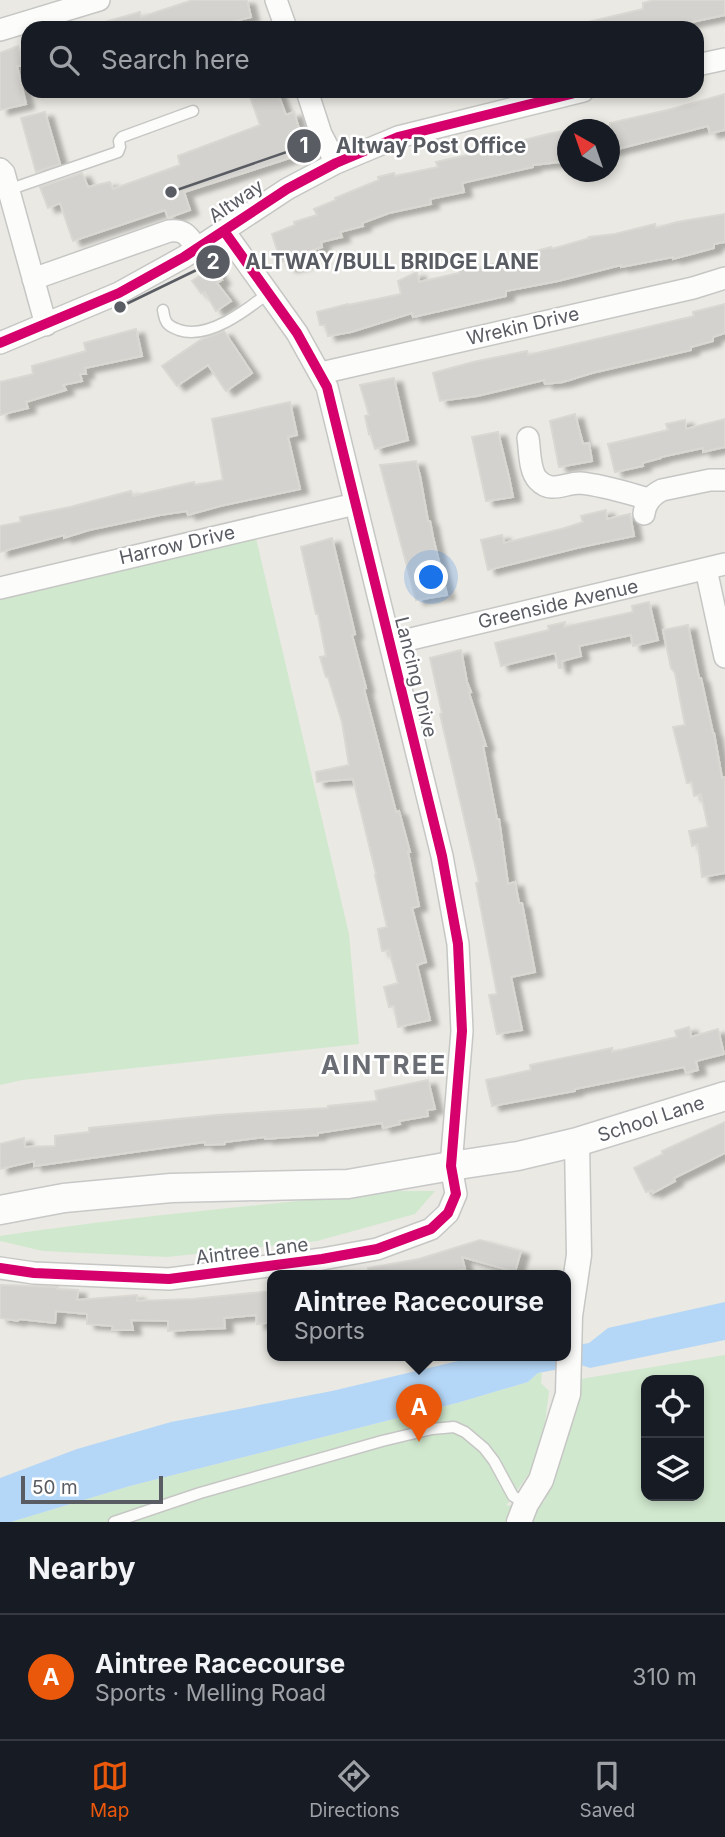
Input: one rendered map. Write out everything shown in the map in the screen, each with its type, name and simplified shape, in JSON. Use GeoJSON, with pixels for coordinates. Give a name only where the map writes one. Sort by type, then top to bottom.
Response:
{"type":"FeatureCollection","features":[{"type":"Feature","properties":{"kind":"main road","name":"School Lane"},"geometry":{"type":"LineString","coordinates":[[577,1142],[725,1096]]}},
{"type":"Feature","properties":{"kind":"main road"},"geometry":{"type":"LineString","coordinates":[[0,1210],[64,1198],[171,1188],[348,1184],[518,1156],[577,1142]]}},
{"type":"Feature","properties":{"kind":"street"},"geometry":{"type":"LineString","coordinates":[[30,21],[100,0]]}},
{"type":"Feature","properties":{"kind":"street"},"geometry":{"type":"LineString","coordinates":[[276,0],[284,21]]}},
{"type":"Feature","properties":{"kind":"street"},"geometry":{"type":"LineString","coordinates":[[0,30],[21,24]]}},
{"type":"Feature","properties":{"kind":"street"},"geometry":{"type":"LineString","coordinates":[[704,64],[725,59]]}},
{"type":"Feature","properties":{"kind":"street"},"geometry":{"type":"LineString","coordinates":[[309,98],[321,134],[336,163]]}},
{"type":"Feature","properties":{"kind":"street","name":"Altway"},"geometry":{"type":"LineString","coordinates":[[0,343],[119,293],[197,248],[286,189],[336,163],[398,137],[555,98]]}},
{"type":"Feature","properties":{"kind":"street"},"geometry":{"type":"LineString","coordinates":[[3,176],[46,325]]}},
{"type":"Feature","properties":{"kind":"street"},"geometry":{"type":"LineString","coordinates":[[33,279],[169,231],[178,230],[185,233],[197,248]]}},
{"type":"Feature","properties":{"kind":"street","name":"Lancing Drive"},"geometry":{"type":"LineString","coordinates":[[224,231],[297,333],[327,387],[442,856],[458,944],[462,1031],[451,1166]]}},
{"type":"Feature","properties":{"kind":"street","name":"Wrekin Drive"},"geometry":{"type":"LineString","coordinates":[[321,373],[693,288],[725,278]]}},
{"type":"Feature","properties":{"kind":"street"},"geometry":{"type":"LineString","coordinates":[[528,438],[534,474],[540,482],[549,487],[578,483],[613,489],[647,507],[655,493],[662,490],[710,480],[725,480]]}},
{"type":"Feature","properties":{"kind":"street","name":"Harrow Drive"},"geometry":{"type":"LineString","coordinates":[[0,588],[355,505]]}},
{"type":"Feature","properties":{"kind":"street"},"geometry":{"type":"LineString","coordinates":[[715,567],[725,657]]}},
{"type":"Feature","properties":{"kind":"street","name":"Greenside Avenue"},"geometry":{"type":"LineString","coordinates":[[390,644],[715,567]]}},
{"type":"Feature","properties":{"kind":"street"},"geometry":{"type":"LineString","coordinates":[[571,1314],[579,1255],[577,1142]]}},
{"type":"Feature","properties":{"kind":"street","name":"Aintree Lane"},"geometry":{"type":"LineString","coordinates":[[0,1268],[34,1273],[169,1279],[377,1249],[431,1228],[448,1213],[456,1194],[451,1166]]}},
{"type":"Feature","properties":{"kind":"street"},"geometry":{"type":"LineString","coordinates":[[523,1513],[541,1480],[568,1394],[569,1361]]}},
{"type":"Feature","properties":{"kind":"lane"},"geometry":{"type":"LineString","coordinates":[[3,176],[118,152],[122,137],[193,111]]}},
{"type":"Feature","properties":{"kind":"lane"},"geometry":{"type":"LineString","coordinates":[[163,310],[171,327],[188,332],[208,330],[244,312],[268,293]]}},
{"type":"Feature","properties":{"kind":"lane"},"geometry":{"type":"LineString","coordinates":[[114,1522],[200,1493],[382,1441],[432,1429],[454,1427],[465,1432],[484,1448],[523,1513]]}},
{"type":"Feature","properties":{"kind":"green space"},"geometry":{"type":"Polygon","coordinates":[[[255,534],[349,934],[359,1044],[22,1080],[0,1085],[0,601],[9,589],[255,534]]]}},
{"type":"Feature","properties":{"kind":"green space"},"geometry":{"type":"Polygon","coordinates":[[[396,1191],[435,1191],[415,1214],[317,1241],[167,1257],[43,1251],[0,1241],[0,1236],[99,1222],[396,1191]]]}},
{"type":"Feature","properties":{"kind":"green space"},"geometry":{"type":"Polygon","coordinates":[[[725,1355],[725,1522],[11,1522],[130,1486],[457,1403],[528,1382],[538,1373],[542,1373],[541,1383],[549,1391],[545,1423],[530,1472],[506,1506],[544,1502],[563,1455],[575,1380],[725,1355]]]}},
{"type":"Feature","properties":{"kind":"water"},"geometry":{"type":"Polygon","coordinates":[[[725,1302],[725,1340],[590,1368],[581,1365],[538,1373],[528,1382],[457,1403],[130,1486],[11,1522],[0,1522],[0,1478],[77,1449],[171,1422],[332,1391],[458,1361],[571,1361],[571,1346],[589,1343],[608,1328],[725,1302]]]}},
{"type":"Feature","properties":{"kind":"building"},"geometry":{"type":"Polygon","coordinates":[[[193,0],[247,0],[251,17],[235,21],[108,21],[140,12],[141,17],[193,0]]]}},
{"type":"Feature","properties":{"kind":"building"},"geometry":{"type":"Polygon","coordinates":[[[654,0],[725,0],[725,15],[696,21],[592,21],[643,9],[643,3],[654,0]]]}},
{"type":"Feature","properties":{"kind":"building"},"geometry":{"type":"Polygon","coordinates":[[[18,46],[21,58],[21,66],[17,66],[21,98],[25,98],[26,104],[0,110],[0,53],[18,46]]]}},
{"type":"Feature","properties":{"kind":"building"},"geometry":{"type":"Polygon","coordinates":[[[725,94],[725,130],[710,133],[708,126],[620,148],[620,121],[725,94]]]}},
{"type":"Feature","properties":{"kind":"building"},"geometry":{"type":"Polygon","coordinates":[[[250,98],[280,98],[286,115],[294,112],[304,145],[288,149],[293,157],[184,192],[190,210],[168,218],[165,210],[73,241],[60,203],[48,208],[40,187],[82,173],[88,187],[110,182],[113,189],[180,165],[178,156],[260,125],[250,98]]]}},
{"type":"Feature","properties":{"kind":"building"},"geometry":{"type":"Polygon","coordinates":[[[45,112],[60,164],[36,172],[21,118],[45,112]]]}},
{"type":"Feature","properties":{"kind":"building"},"geometry":{"type":"Polygon","coordinates":[[[557,132],[557,162],[533,165],[462,183],[464,192],[430,199],[431,204],[389,213],[362,223],[363,226],[340,232],[342,237],[321,242],[322,247],[300,255],[303,264],[288,267],[286,260],[281,262],[272,234],[295,225],[294,222],[317,215],[314,209],[379,180],[378,177],[438,167],[436,162],[557,132]]]}},
{"type":"Feature","properties":{"kind":"building"},"geometry":{"type":"Polygon","coordinates":[[[725,214],[725,242],[714,244],[714,248],[673,259],[621,265],[506,291],[506,296],[413,317],[412,313],[351,332],[328,336],[325,325],[320,325],[317,312],[401,294],[398,281],[417,272],[419,282],[459,273],[458,269],[478,265],[478,268],[589,237],[655,224],[656,228],[725,214]]]}},
{"type":"Feature","properties":{"kind":"building"},"geometry":{"type":"Polygon","coordinates":[[[213,266],[222,280],[217,283],[231,301],[216,311],[205,292],[201,293],[192,281],[213,266]]]}},
{"type":"Feature","properties":{"kind":"building"},"geometry":{"type":"Polygon","coordinates":[[[725,304],[725,333],[713,337],[713,341],[691,347],[691,350],[563,382],[545,384],[544,380],[477,396],[440,401],[433,373],[473,362],[527,351],[528,355],[631,331],[694,316],[693,312],[725,304]]]}},
{"type":"Feature","properties":{"kind":"building"},"geometry":{"type":"Polygon","coordinates":[[[136,329],[142,356],[85,368],[86,374],[80,374],[82,381],[63,385],[66,390],[26,402],[28,408],[0,415],[0,382],[33,374],[32,366],[86,351],[84,343],[136,329]]]}},
{"type":"Feature","properties":{"kind":"building"},"geometry":{"type":"Polygon","coordinates":[[[224,331],[252,373],[226,391],[208,365],[177,386],[162,366],[202,339],[224,331]]]}},
{"type":"Feature","properties":{"kind":"building"},"geometry":{"type":"Polygon","coordinates":[[[394,378],[408,440],[375,449],[369,434],[365,416],[369,415],[360,385],[394,378]]]}},
{"type":"Feature","properties":{"kind":"building"},"geometry":{"type":"Polygon","coordinates":[[[290,402],[297,435],[288,437],[300,489],[188,515],[187,511],[160,515],[64,538],[64,535],[0,552],[0,526],[21,522],[20,517],[131,491],[133,496],[194,482],[195,485],[223,480],[212,419],[290,402]]]}},
{"type":"Feature","properties":{"kind":"building"},"geometry":{"type":"Polygon","coordinates":[[[575,414],[583,444],[589,443],[592,461],[559,467],[550,421],[575,414]]]}},
{"type":"Feature","properties":{"kind":"building"},"geometry":{"type":"Polygon","coordinates":[[[725,419],[725,447],[703,452],[703,448],[661,457],[642,463],[643,466],[615,472],[608,444],[668,430],[666,424],[685,420],[686,429],[725,419]]]}},
{"type":"Feature","properties":{"kind":"building"},"geometry":{"type":"Polygon","coordinates":[[[498,432],[513,497],[486,501],[472,437],[498,432]]]}},
{"type":"Feature","properties":{"kind":"building"},"geometry":{"type":"Polygon","coordinates":[[[416,461],[447,595],[416,600],[380,465],[416,461]]]}},
{"type":"Feature","properties":{"kind":"building"},"geometry":{"type":"Polygon","coordinates":[[[606,510],[607,519],[630,514],[634,536],[488,570],[481,540],[502,535],[504,543],[565,528],[583,522],[581,516],[606,510]]]}},
{"type":"Feature","properties":{"kind":"building"},"geometry":{"type":"Polygon","coordinates":[[[332,538],[355,634],[352,635],[366,688],[364,689],[396,812],[399,811],[410,852],[419,906],[412,908],[426,962],[417,965],[430,1020],[398,1027],[394,1006],[389,1007],[384,987],[398,983],[389,950],[382,951],[378,929],[387,927],[353,779],[317,782],[316,772],[349,765],[342,722],[320,657],[326,656],[301,547],[332,538]]]}},
{"type":"Feature","properties":{"kind":"building"},"geometry":{"type":"Polygon","coordinates":[[[649,602],[658,640],[633,646],[631,635],[579,646],[581,656],[562,661],[562,668],[559,668],[555,653],[501,666],[495,643],[549,630],[548,626],[565,622],[564,627],[633,612],[632,606],[649,602]]]}},
{"type":"Feature","properties":{"kind":"building"},"geometry":{"type":"Polygon","coordinates":[[[688,625],[722,778],[725,777],[725,873],[702,877],[698,844],[692,846],[689,831],[708,827],[701,794],[694,796],[692,782],[687,783],[673,727],[685,725],[663,630],[688,625]]]}},
{"type":"Feature","properties":{"kind":"building"},"geometry":{"type":"Polygon","coordinates":[[[461,650],[471,692],[469,693],[486,746],[483,746],[499,819],[508,884],[515,882],[519,903],[522,903],[535,972],[511,977],[522,1030],[497,1034],[489,995],[497,994],[476,883],[479,882],[440,714],[442,713],[430,658],[461,650]]]}},
{"type":"Feature","properties":{"kind":"building"},"geometry":{"type":"Polygon","coordinates":[[[689,1027],[691,1037],[718,1029],[724,1054],[696,1061],[698,1070],[686,1073],[684,1067],[492,1106],[486,1080],[531,1070],[530,1065],[612,1048],[612,1052],[677,1037],[675,1031],[689,1027]]]}},
{"type":"Feature","properties":{"kind":"building"},"geometry":{"type":"Polygon","coordinates":[[[428,1080],[435,1109],[427,1110],[428,1116],[399,1121],[400,1124],[383,1128],[382,1123],[318,1135],[265,1137],[225,1144],[205,1145],[205,1142],[34,1166],[34,1161],[0,1169],[0,1144],[24,1138],[25,1147],[55,1146],[55,1136],[89,1132],[89,1128],[217,1115],[328,1108],[377,1101],[375,1091],[428,1080]]]}},
{"type":"Feature","properties":{"kind":"building"},"geometry":{"type":"Polygon","coordinates":[[[725,1122],[725,1153],[674,1178],[675,1181],[653,1193],[652,1190],[646,1192],[634,1168],[663,1154],[662,1151],[725,1122]]]}},
{"type":"Feature","properties":{"kind":"building"},"geometry":{"type":"Polygon","coordinates":[[[480,1240],[521,1251],[516,1270],[462,1257],[465,1269],[460,1270],[368,1270],[419,1259],[480,1240]]]}},
{"type":"Feature","properties":{"kind":"building"},"geometry":{"type":"Polygon","coordinates":[[[0,1285],[78,1290],[77,1300],[137,1295],[137,1301],[193,1299],[267,1292],[267,1323],[257,1324],[256,1315],[224,1318],[225,1328],[168,1331],[168,1321],[131,1320],[133,1330],[112,1330],[113,1326],[87,1324],[87,1314],[56,1311],[55,1323],[0,1318],[0,1285]]]}},
{"type":"Feature","properties":{"kind":"cycle path"},"geometry":{"type":"LineString","coordinates":[[0,343],[119,293],[184,257],[287,189],[336,163],[398,137],[555,98]]}},
{"type":"Feature","properties":{"kind":"cycle path"},"geometry":{"type":"LineString","coordinates":[[0,1268],[34,1273],[169,1279],[322,1259],[377,1249],[431,1229],[448,1213],[456,1194],[451,1166],[462,1031],[458,944],[442,856],[327,387],[297,333],[224,231]]}},
{"type":"Feature","properties":{"kind":"place","name":"Altway Post Office"},"geometry":{"type":"Point","coordinates":[171,192]}},
{"type":"Feature","properties":{"kind":"place","name":"ALTWAY/BULL BRIDGE LANE"},"geometry":{"type":"Point","coordinates":[120,307]}},
{"type":"Feature","properties":{"kind":"place","name":"Aintree Racecourse"},"geometry":{"type":"Point","coordinates":[419,1442]}},
{"type":"Feature","properties":{"kind":"district","name":"AINTREE"},"geometry":{"type":"Point","coordinates":[384,1064]}}]}
